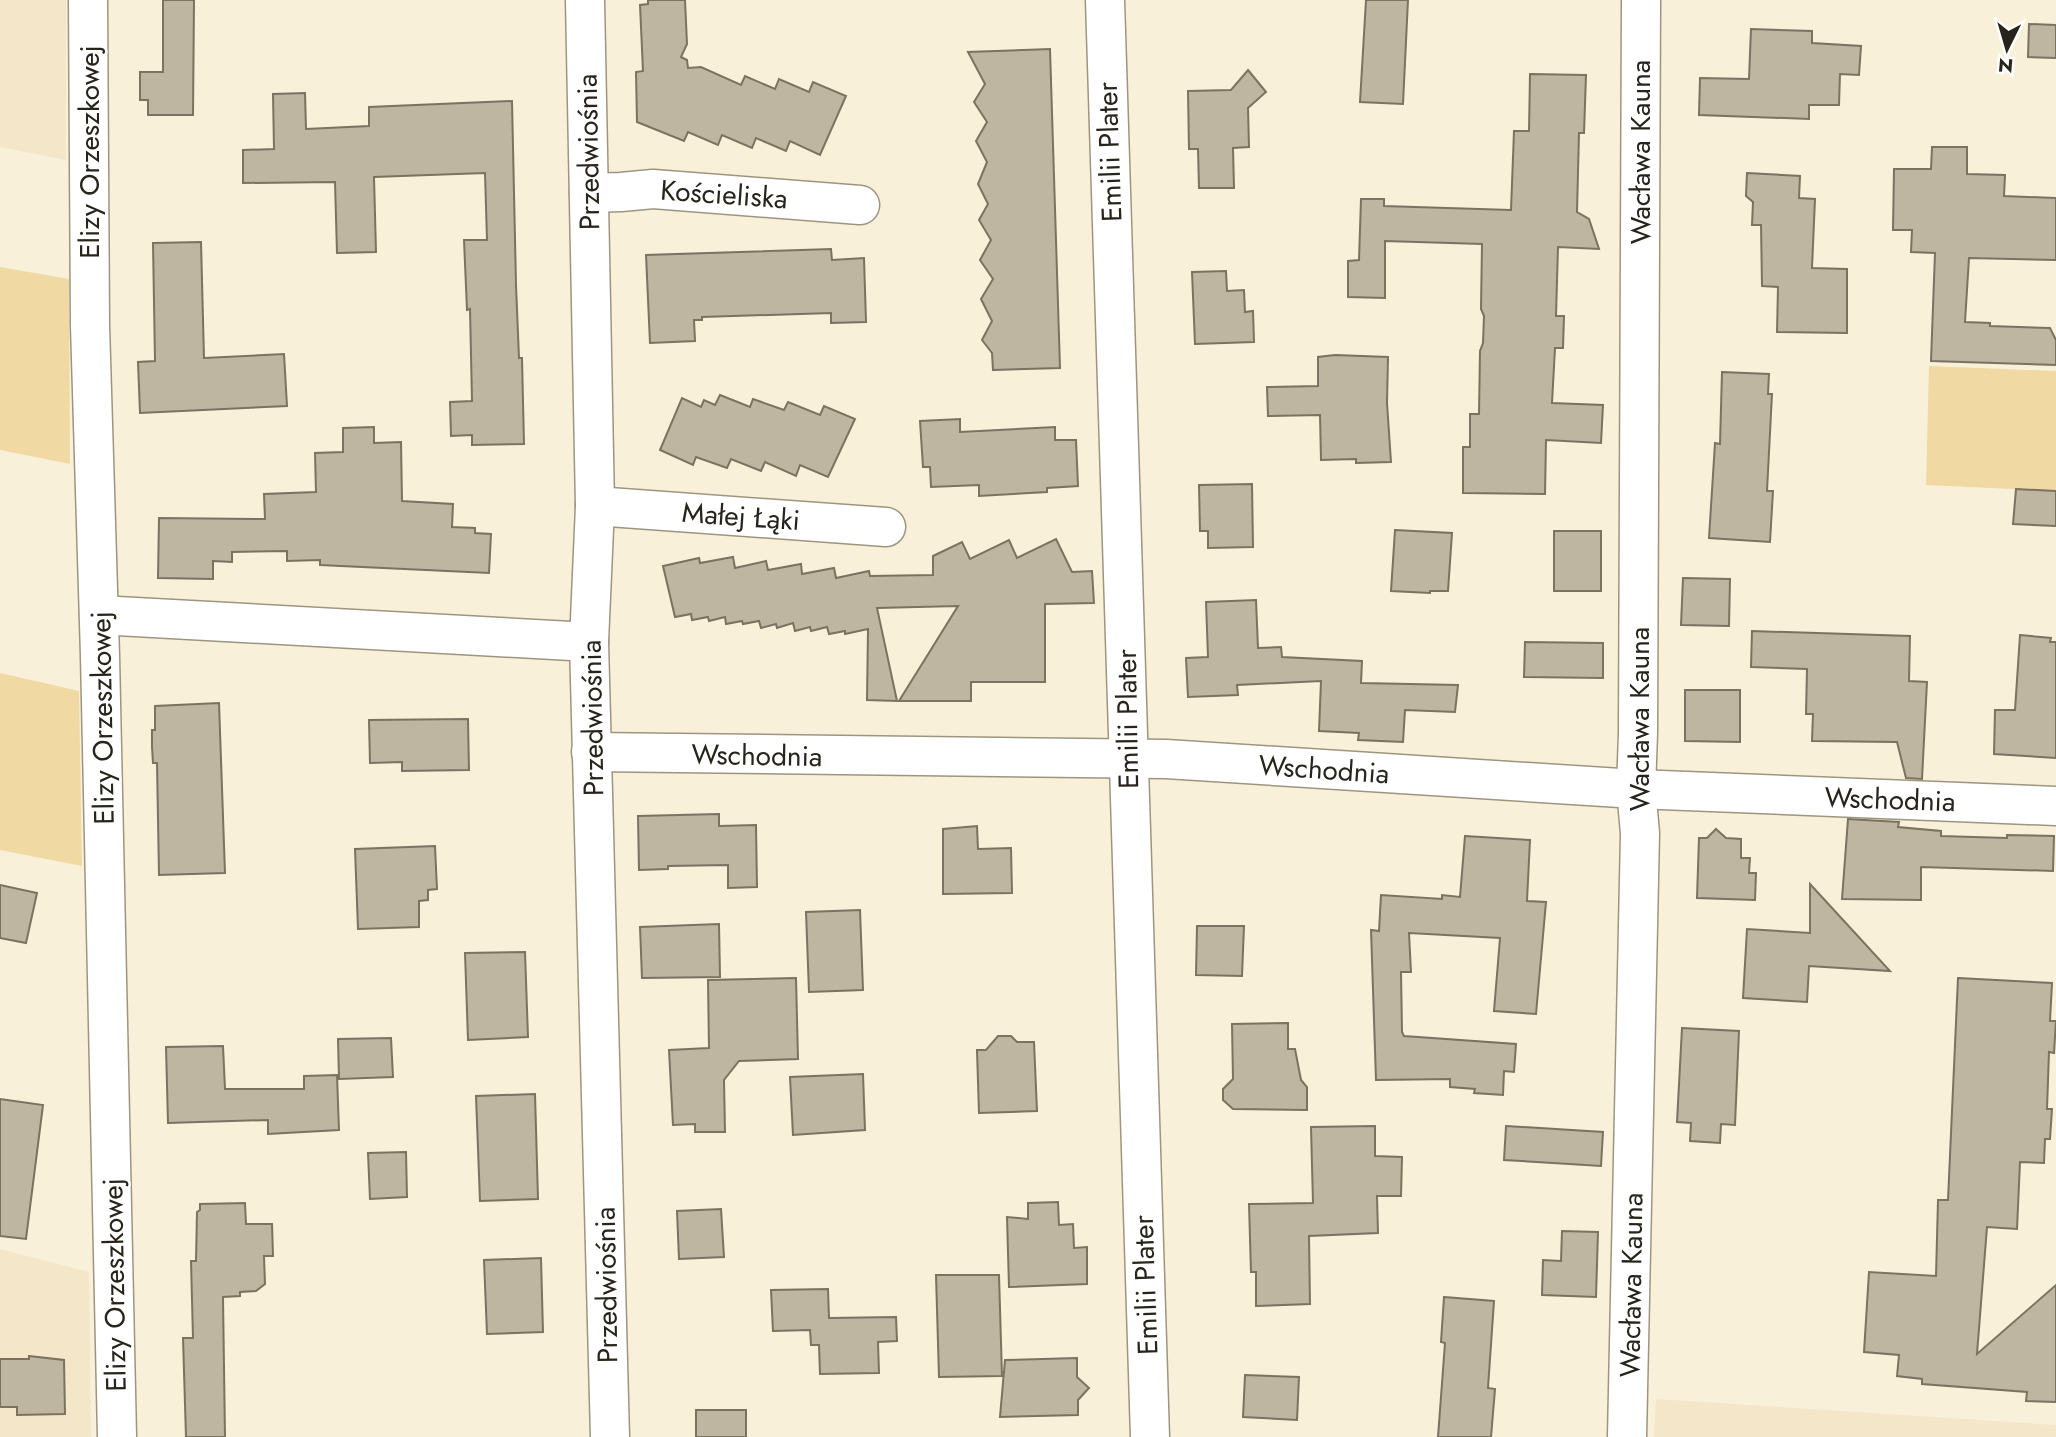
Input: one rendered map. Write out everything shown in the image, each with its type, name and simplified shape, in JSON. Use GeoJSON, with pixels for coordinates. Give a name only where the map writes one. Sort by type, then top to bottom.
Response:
{"type":"FeatureCollection","features":[{"type":"Feature","properties":{"kind":"street","name":"Elizy Orzeszkowej"},"geometry":{"type":"LineString","coordinates":[[88,0],[90,325],[117,1437]]}},
{"type":"Feature","properties":{"kind":"street","name":"Przedwiośnia"},"geometry":{"type":"LineString","coordinates":[[584,0],[595,506],[589,642],[610,1437]]}},
{"type":"Feature","properties":{"kind":"street","name":"Emilii Plater"},"geometry":{"type":"LineString","coordinates":[[1105,0],[1150,1437]]}},
{"type":"Feature","properties":{"kind":"street","name":"Wacława Kauna"},"geometry":{"type":"LineString","coordinates":[[1627,1437],[1640,847],[1636,789],[1642,0]]}},
{"type":"Feature","properties":{"kind":"street","name":"Kościeliska"},"geometry":{"type":"LineString","coordinates":[[589,192],[653,189],[860,205]]}},
{"type":"Feature","properties":{"kind":"street","name":"Małej Łąki"},"geometry":{"type":"LineString","coordinates":[[595,506],[886,527]]}},
{"type":"Feature","properties":{"kind":"street"},"geometry":{"type":"LineString","coordinates":[[99,615],[589,642]]}},
{"type":"Feature","properties":{"kind":"street","name":"Wschodnia"},"geometry":{"type":"LineString","coordinates":[[591,752],[1128,758],[1636,789],[2056,806]]}},
{"type":"Feature","properties":{"kind":"shaded area"},"geometry":{"type":"Polygon","coordinates":[[[0,0],[66,0],[66,160],[0,147],[0,0]]]}},
{"type":"Feature","properties":{"kind":"shaded area"},"geometry":{"type":"Polygon","coordinates":[[[0,267],[69,279],[70,464],[0,450],[0,267]]]}},
{"type":"Feature","properties":{"kind":"shaded area"},"geometry":{"type":"Polygon","coordinates":[[[1929,366],[2056,371],[2056,491],[1926,485],[1929,366]]]}},
{"type":"Feature","properties":{"kind":"shaded area"},"geometry":{"type":"Polygon","coordinates":[[[0,673],[79,691],[82,866],[0,850],[0,673]]]}},
{"type":"Feature","properties":{"kind":"shaded area"},"geometry":{"type":"Polygon","coordinates":[[[0,1249],[89,1272],[91,1437],[0,1437],[0,1249]]]}},
{"type":"Feature","properties":{"kind":"shaded area"},"geometry":{"type":"Polygon","coordinates":[[[1656,1399],[2056,1425],[2056,1437],[1654,1437],[1656,1399]]]}},
{"type":"Feature","properties":{"kind":"building"},"geometry":{"type":"Polygon","coordinates":[[[163,0],[194,0],[193,115],[148,115],[148,100],[140,100],[140,72],[163,72],[163,0]]]}},
{"type":"Feature","properties":{"kind":"building"},"geometry":{"type":"Polygon","coordinates":[[[648,0],[685,0],[687,44],[681,57],[687,60],[688,68],[701,67],[741,85],[745,76],[775,89],[779,79],[809,92],[813,82],[846,96],[820,155],[790,141],[786,151],[756,138],[752,148],[722,135],[718,145],[688,132],[684,141],[637,122],[636,72],[643,71],[640,5],[648,4],[648,0]]]}},
{"type":"Feature","properties":{"kind":"building"},"geometry":{"type":"Polygon","coordinates":[[[1366,0],[1408,0],[1403,104],[1360,102],[1366,0]]]}},
{"type":"Feature","properties":{"kind":"building"},"geometry":{"type":"Polygon","coordinates":[[[2029,24],[2056,25],[2056,58],[2028,57],[2029,24]]]}},
{"type":"Feature","properties":{"kind":"building"},"geometry":{"type":"Polygon","coordinates":[[[1751,29],[1812,31],[1812,43],[1861,46],[1859,75],[1840,74],[1839,105],[1809,105],[1809,119],[1699,115],[1700,78],[1749,79],[1751,29]]]}},
{"type":"Feature","properties":{"kind":"building"},"geometry":{"type":"Polygon","coordinates":[[[1050,49],[1060,368],[993,370],[992,353],[982,340],[992,321],[981,299],[993,279],[980,260],[991,240],[979,220],[988,204],[978,184],[987,162],[976,141],[987,122],[974,102],[985,84],[968,52],[1050,49]]]}},
{"type":"Feature","properties":{"kind":"building"},"geometry":{"type":"Polygon","coordinates":[[[1248,70],[1266,92],[1248,108],[1249,147],[1233,148],[1234,188],[1199,188],[1198,149],[1189,149],[1188,91],[1231,90],[1248,70]]]}},
{"type":"Feature","properties":{"kind":"building"},"geometry":{"type":"Polygon","coordinates":[[[1530,74],[1586,75],[1584,133],[1579,133],[1577,212],[1589,219],[1599,249],[1558,247],[1556,316],[1564,316],[1563,348],[1555,348],[1552,403],[1603,405],[1601,443],[1546,440],[1545,494],[1463,493],[1463,447],[1470,447],[1470,414],[1479,414],[1480,351],[1484,316],[1481,309],[1482,244],[1385,241],[1385,298],[1348,297],[1348,261],[1359,260],[1361,199],[1384,199],[1384,206],[1511,210],[1514,131],[1529,131],[1530,74]]]}},
{"type":"Feature","properties":{"kind":"building"},"geometry":{"type":"Polygon","coordinates":[[[305,93],[306,129],[369,126],[369,107],[512,101],[516,285],[519,358],[522,358],[524,444],[472,445],[472,435],[451,436],[450,402],[472,401],[470,309],[467,310],[464,240],[487,240],[485,173],[374,177],[376,252],[337,253],[335,182],[243,183],[243,150],[274,149],[273,94],[305,93]]]}},
{"type":"Feature","properties":{"kind":"building"},"geometry":{"type":"Polygon","coordinates":[[[1932,147],[1967,147],[1967,174],[2005,175],[2004,196],[2056,198],[2056,260],[1969,258],[1965,322],[1990,323],[1990,326],[2050,328],[2056,340],[2056,365],[1931,361],[1935,253],[1911,252],[1912,230],[1893,230],[1894,169],[1931,169],[1932,147]]]}},
{"type":"Feature","properties":{"kind":"building"},"geometry":{"type":"Polygon","coordinates":[[[1747,173],[1800,176],[1799,198],[1815,199],[1812,268],[1847,269],[1847,333],[1777,332],[1778,287],[1762,286],[1761,225],[1752,225],[1753,202],[1746,196],[1747,173]]]}},
{"type":"Feature","properties":{"kind":"building"},"geometry":{"type":"Polygon","coordinates":[[[201,242],[204,358],[284,354],[287,406],[140,413],[138,362],[155,361],[153,243],[201,242]]]}},
{"type":"Feature","properties":{"kind":"building"},"geometry":{"type":"Polygon","coordinates":[[[831,249],[832,260],[864,258],[866,322],[831,323],[831,313],[702,317],[702,320],[694,320],[695,341],[650,343],[646,255],[831,249]]]}},
{"type":"Feature","properties":{"kind":"building"},"geometry":{"type":"Polygon","coordinates":[[[1226,271],[1227,291],[1244,290],[1245,312],[1253,311],[1254,342],[1195,344],[1192,272],[1226,271]]]}},
{"type":"Feature","properties":{"kind":"building"},"geometry":{"type":"Polygon","coordinates":[[[1318,357],[1388,357],[1387,403],[1391,462],[1321,460],[1320,415],[1268,416],[1267,387],[1318,386],[1318,357]]]}},
{"type":"Feature","properties":{"kind":"building"},"geometry":{"type":"Polygon","coordinates":[[[1722,372],[1769,374],[1768,394],[1772,394],[1767,491],[1773,491],[1770,542],[1709,538],[1715,443],[1720,444],[1722,372]]]}},
{"type":"Feature","properties":{"kind":"building"},"geometry":{"type":"Polygon","coordinates":[[[720,395],[750,407],[753,399],[784,410],[788,402],[820,415],[824,406],[855,419],[828,477],[800,465],[796,476],[765,462],[761,471],[731,459],[727,468],[696,457],[693,465],[660,450],[682,398],[701,407],[704,400],[715,405],[720,395]]]}},
{"type":"Feature","properties":{"kind":"building"},"geometry":{"type":"Polygon","coordinates":[[[960,419],[960,432],[1055,427],[1055,440],[1076,440],[1078,486],[1047,488],[1047,492],[979,496],[979,485],[931,487],[930,467],[923,467],[920,421],[960,419]]]}},
{"type":"Feature","properties":{"kind":"building"},"geometry":{"type":"Polygon","coordinates":[[[374,427],[374,443],[401,442],[402,501],[453,504],[452,527],[475,528],[475,533],[491,534],[489,573],[320,565],[320,560],[287,561],[287,551],[232,552],[232,562],[213,561],[213,579],[158,578],[159,518],[265,519],[264,494],[316,492],[315,453],[343,452],[343,428],[374,427]]]}},
{"type":"Feature","properties":{"kind":"building"},"geometry":{"type":"Polygon","coordinates":[[[1252,484],[1253,547],[1208,548],[1208,531],[1200,531],[1199,485],[1252,484]]]}},
{"type":"Feature","properties":{"kind":"building"},"geometry":{"type":"Polygon","coordinates":[[[2016,489],[2056,491],[2056,526],[2013,524],[2016,489]]]}},
{"type":"Feature","properties":{"kind":"building"},"geometry":{"type":"Polygon","coordinates":[[[1395,530],[1452,533],[1448,591],[1391,591],[1395,530]]]}},
{"type":"Feature","properties":{"kind":"building"},"geometry":{"type":"Polygon","coordinates":[[[1554,531],[1601,531],[1601,591],[1554,591],[1554,531]]]}},
{"type":"Feature","properties":{"kind":"building"},"geometry":{"type":"Polygon","coordinates":[[[1056,539],[1072,572],[1092,571],[1094,603],[1045,604],[1045,682],[971,682],[971,701],[899,701],[958,606],[877,608],[897,701],[867,700],[868,629],[829,634],[827,627],[811,631],[810,627],[795,631],[793,623],[777,628],[776,624],[761,628],[759,621],[726,624],[725,617],[709,621],[708,617],[692,620],[691,614],[675,617],[663,566],[699,558],[700,563],[733,557],[735,568],[766,561],[768,570],[801,564],[802,574],[834,568],[836,578],[869,571],[870,576],[933,575],[933,556],[962,542],[970,559],[1009,540],[1017,558],[1056,539]]]}},
{"type":"Feature","properties":{"kind":"building"},"geometry":{"type":"Polygon","coordinates":[[[1683,578],[1730,579],[1729,626],[1681,625],[1683,578]]]}},
{"type":"Feature","properties":{"kind":"building"},"geometry":{"type":"Polygon","coordinates":[[[1256,600],[1258,648],[1281,647],[1282,657],[1362,661],[1361,683],[1458,685],[1455,712],[1405,710],[1403,742],[1358,740],[1359,733],[1319,731],[1321,681],[1237,685],[1238,695],[1188,697],[1186,658],[1208,657],[1206,602],[1256,600]]]}},
{"type":"Feature","properties":{"kind":"building"},"geometry":{"type":"Polygon","coordinates":[[[1752,631],[1910,636],[1909,681],[1927,682],[1922,779],[1906,778],[1897,742],[1812,741],[1813,714],[1806,714],[1807,669],[1751,667],[1752,631]]]}},
{"type":"Feature","properties":{"kind":"building"},"geometry":{"type":"Polygon","coordinates":[[[2020,635],[2051,638],[2050,642],[2056,642],[2056,758],[1994,754],[1995,710],[2015,710],[2020,635]]]}},
{"type":"Feature","properties":{"kind":"building"},"geometry":{"type":"Polygon","coordinates":[[[1525,642],[1603,643],[1603,678],[1524,677],[1525,642]]]}},
{"type":"Feature","properties":{"kind":"building"},"geometry":{"type":"Polygon","coordinates":[[[1685,690],[1740,690],[1740,742],[1685,741],[1685,690]]]}},
{"type":"Feature","properties":{"kind":"building"},"geometry":{"type":"Polygon","coordinates":[[[219,703],[225,873],[159,875],[157,763],[153,763],[152,747],[155,706],[219,703]]]}},
{"type":"Feature","properties":{"kind":"building"},"geometry":{"type":"Polygon","coordinates":[[[468,719],[469,770],[402,771],[402,762],[370,763],[369,720],[468,719]]]}},
{"type":"Feature","properties":{"kind":"building"},"geometry":{"type":"Polygon","coordinates":[[[719,814],[719,826],[756,825],[757,887],[728,888],[728,865],[668,866],[668,869],[639,870],[638,816],[719,814]]]}},
{"type":"Feature","properties":{"kind":"building"},"geometry":{"type":"Polygon","coordinates":[[[1848,819],[1899,822],[1898,827],[1941,831],[1941,836],[2054,836],[2053,871],[1921,867],[1921,900],[1842,899],[1848,819]]]}},
{"type":"Feature","properties":{"kind":"building"},"geometry":{"type":"Polygon","coordinates":[[[977,826],[978,849],[1011,848],[1012,893],[943,894],[943,829],[977,826]]]}},
{"type":"Feature","properties":{"kind":"building"},"geometry":{"type":"Polygon","coordinates":[[[1716,829],[1726,838],[1741,839],[1741,858],[1750,858],[1749,873],[1756,873],[1755,900],[1697,898],[1699,838],[1707,838],[1716,829]]]}},
{"type":"Feature","properties":{"kind":"building"},"geometry":{"type":"Polygon","coordinates":[[[1465,836],[1530,840],[1527,901],[1546,902],[1536,1014],[1494,1011],[1500,938],[1409,933],[1411,972],[1401,972],[1402,1032],[1404,1036],[1516,1044],[1514,1072],[1504,1071],[1503,1095],[1474,1093],[1475,1089],[1450,1087],[1450,1079],[1376,1080],[1371,930],[1379,931],[1381,895],[1442,899],[1442,895],[1460,897],[1465,836]]]}},
{"type":"Feature","properties":{"kind":"building"},"geometry":{"type":"Polygon","coordinates":[[[435,846],[437,889],[428,890],[428,900],[419,901],[419,927],[358,929],[355,849],[435,846]]]}},
{"type":"Feature","properties":{"kind":"building"},"geometry":{"type":"Polygon","coordinates":[[[1810,884],[1890,971],[1809,966],[1807,1002],[1743,998],[1747,929],[1810,933],[1810,884]]]}},
{"type":"Feature","properties":{"kind":"building"},"geometry":{"type":"Polygon","coordinates":[[[0,885],[37,893],[26,943],[0,938],[0,885]]]}},
{"type":"Feature","properties":{"kind":"building"},"geometry":{"type":"Polygon","coordinates":[[[860,910],[863,990],[809,992],[806,912],[860,910]]]}},
{"type":"Feature","properties":{"kind":"building"},"geometry":{"type":"Polygon","coordinates":[[[719,924],[720,977],[642,978],[640,927],[719,924]]]}},
{"type":"Feature","properties":{"kind":"building"},"geometry":{"type":"Polygon","coordinates":[[[1197,926],[1244,926],[1242,976],[1196,975],[1197,926]]]}},
{"type":"Feature","properties":{"kind":"building"},"geometry":{"type":"Polygon","coordinates":[[[525,952],[528,1037],[468,1040],[465,953],[525,952]]]}},
{"type":"Feature","properties":{"kind":"building"},"geometry":{"type":"Polygon","coordinates":[[[796,978],[798,1059],[739,1061],[724,1080],[725,1132],[695,1132],[695,1124],[673,1125],[669,1050],[709,1048],[708,980],[796,978]]]}},
{"type":"Feature","properties":{"kind":"building"},"geometry":{"type":"Polygon","coordinates":[[[1958,978],[2052,983],[2050,1021],[2056,1021],[2054,1053],[2049,1052],[2047,1109],[2052,1109],[2050,1139],[2045,1139],[2044,1163],[2020,1162],[2017,1229],[1987,1227],[1977,1354],[2056,1285],[2056,1402],[2026,1401],[2027,1392],[1922,1384],[1922,1379],[1897,1376],[1899,1355],[1864,1352],[1869,1272],[1936,1276],[1938,1200],[1948,1200],[1958,978]]]}},
{"type":"Feature","properties":{"kind":"building"},"geometry":{"type":"Polygon","coordinates":[[[1288,1023],[1288,1049],[1295,1049],[1301,1080],[1307,1087],[1307,1110],[1233,1109],[1223,1100],[1223,1089],[1233,1079],[1232,1024],[1288,1023]]]}},
{"type":"Feature","properties":{"kind":"building"},"geometry":{"type":"Polygon","coordinates":[[[1682,1028],[1739,1031],[1735,1125],[1721,1124],[1720,1143],[1690,1141],[1691,1123],[1677,1122],[1682,1028]]]}},
{"type":"Feature","properties":{"kind":"building"},"geometry":{"type":"Polygon","coordinates":[[[998,1036],[1011,1036],[1017,1042],[1034,1042],[1037,1111],[979,1113],[977,1050],[986,1050],[998,1036]]]}},
{"type":"Feature","properties":{"kind":"building"},"geometry":{"type":"Polygon","coordinates":[[[391,1038],[393,1077],[339,1079],[338,1039],[391,1038]]]}},
{"type":"Feature","properties":{"kind":"building"},"geometry":{"type":"Polygon","coordinates":[[[223,1046],[225,1089],[304,1089],[304,1076],[337,1075],[339,1130],[268,1134],[268,1120],[168,1123],[166,1047],[223,1046]]]}},
{"type":"Feature","properties":{"kind":"building"},"geometry":{"type":"Polygon","coordinates":[[[863,1074],[865,1130],[793,1135],[790,1077],[863,1074]]]}},
{"type":"Feature","properties":{"kind":"building"},"geometry":{"type":"Polygon","coordinates":[[[535,1094],[538,1199],[480,1201],[476,1096],[535,1094]]]}},
{"type":"Feature","properties":{"kind":"building"},"geometry":{"type":"Polygon","coordinates":[[[0,1099],[43,1105],[26,1239],[0,1236],[0,1099]]]}},
{"type":"Feature","properties":{"kind":"building"},"geometry":{"type":"Polygon","coordinates":[[[1375,1126],[1375,1156],[1402,1157],[1401,1196],[1377,1196],[1378,1233],[1309,1236],[1310,1304],[1256,1306],[1256,1272],[1251,1272],[1249,1204],[1313,1203],[1311,1127],[1375,1126]]]}},
{"type":"Feature","properties":{"kind":"building"},"geometry":{"type":"Polygon","coordinates":[[[1506,1126],[1603,1132],[1601,1166],[1504,1160],[1506,1126]]]}},
{"type":"Feature","properties":{"kind":"building"},"geometry":{"type":"Polygon","coordinates":[[[406,1152],[407,1197],[370,1199],[368,1153],[406,1152]]]}},
{"type":"Feature","properties":{"kind":"building"},"geometry":{"type":"Polygon","coordinates":[[[1058,1202],[1059,1225],[1073,1224],[1074,1248],[1087,1247],[1087,1284],[1009,1287],[1007,1217],[1028,1219],[1028,1203],[1058,1202]]]}},
{"type":"Feature","properties":{"kind":"building"},"geometry":{"type":"Polygon","coordinates":[[[245,1203],[246,1224],[272,1224],[273,1256],[264,1256],[265,1284],[256,1291],[240,1292],[240,1296],[223,1297],[225,1437],[186,1437],[183,1338],[193,1338],[191,1261],[196,1261],[197,1212],[200,1210],[200,1204],[245,1203]]]}},
{"type":"Feature","properties":{"kind":"building"},"geometry":{"type":"Polygon","coordinates":[[[721,1209],[724,1257],[679,1259],[677,1211],[721,1209]]]}},
{"type":"Feature","properties":{"kind":"building"},"geometry":{"type":"Polygon","coordinates":[[[1562,1231],[1598,1232],[1596,1297],[1542,1295],[1543,1260],[1561,1261],[1562,1231]]]}},
{"type":"Feature","properties":{"kind":"building"},"geometry":{"type":"Polygon","coordinates":[[[541,1258],[543,1332],[487,1334],[484,1260],[541,1258]]]}},
{"type":"Feature","properties":{"kind":"building"},"geometry":{"type":"Polygon","coordinates":[[[936,1275],[999,1275],[1002,1376],[939,1377],[936,1275]]]}},
{"type":"Feature","properties":{"kind":"building"},"geometry":{"type":"Polygon","coordinates":[[[828,1289],[829,1318],[896,1317],[897,1341],[878,1342],[879,1373],[820,1374],[819,1345],[811,1345],[810,1330],[773,1331],[771,1290],[828,1289]]]}},
{"type":"Feature","properties":{"kind":"building"},"geometry":{"type":"Polygon","coordinates":[[[1444,1297],[1494,1301],[1488,1388],[1495,1389],[1491,1437],[1438,1437],[1445,1343],[1441,1342],[1444,1297]]]}},
{"type":"Feature","properties":{"kind":"building"},"geometry":{"type":"Polygon","coordinates":[[[29,1356],[64,1360],[65,1414],[17,1415],[17,1407],[0,1407],[0,1359],[29,1359],[29,1356]]]}},
{"type":"Feature","properties":{"kind":"building"},"geometry":{"type":"Polygon","coordinates":[[[1077,1358],[1077,1377],[1089,1388],[1078,1400],[1078,1415],[1000,1417],[1005,1360],[1077,1358]]]}},
{"type":"Feature","properties":{"kind":"building"},"geometry":{"type":"Polygon","coordinates":[[[1245,1375],[1299,1377],[1297,1420],[1243,1417],[1245,1375]]]}},
{"type":"Feature","properties":{"kind":"building"},"geometry":{"type":"Polygon","coordinates":[[[696,1410],[746,1410],[746,1437],[696,1437],[696,1410]]]}}]}
